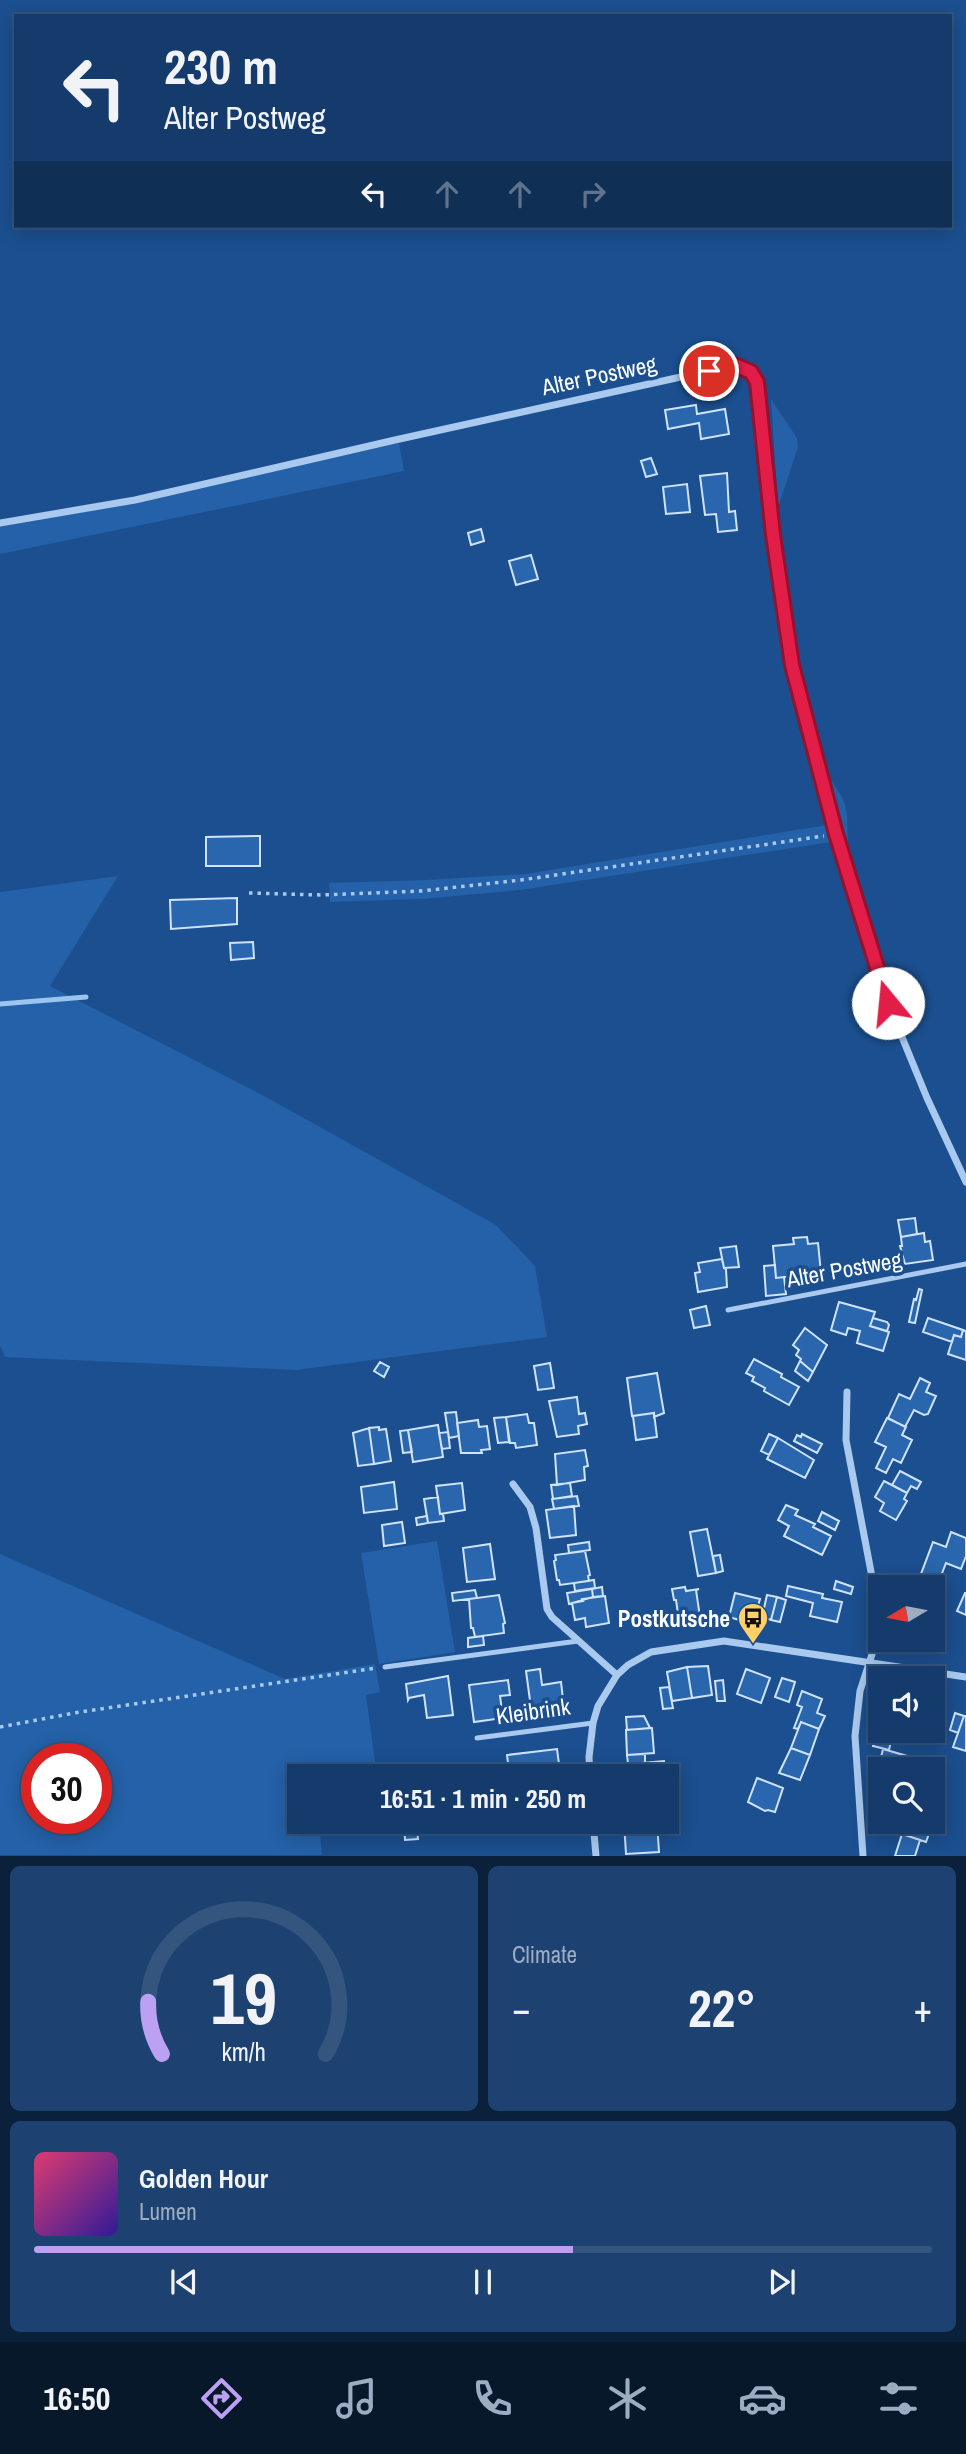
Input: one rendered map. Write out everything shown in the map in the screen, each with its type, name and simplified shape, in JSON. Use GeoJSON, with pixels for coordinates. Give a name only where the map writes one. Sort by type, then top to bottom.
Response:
{"type":"FeatureCollection","features":[{"type":"Feature","properties":{"kind":"street","name":"Alter Postweg"},"geometry":{"type":"LineString","coordinates":[[0,523],[135,500],[735,365],[751,372],[757,382],[773,535],[792,665],[836,834],[888,1003],[927,1098],[966,1182]]}},
{"type":"Feature","properties":{"kind":"street"},"geometry":{"type":"LineString","coordinates":[[848,1392],[846,1440],[879,1614],[876,1642],[860,1691],[855,1736],[863,1856]]}},
{"type":"Feature","properties":{"kind":"street"},"geometry":{"type":"LineString","coordinates":[[513,1484],[530,1507],[536,1528],[547,1609],[552,1617],[617,1675]]}},
{"type":"Feature","properties":{"kind":"street","name":"Kleibrink"},"geometry":{"type":"LineString","coordinates":[[589,1764],[593,1723],[598,1706],[617,1675],[650,1652],[724,1641],[966,1677]]}},
{"type":"Feature","properties":{"kind":"street"},"geometry":{"type":"LineString","coordinates":[[594,1834],[596,1856]]}},
{"type":"Feature","properties":{"kind":"lane","name":"Alter Postweg"},"geometry":{"type":"LineString","coordinates":[[728,1310],[966,1264]]}},
{"type":"Feature","properties":{"kind":"lane"},"geometry":{"type":"LineString","coordinates":[[385,1667],[578,1641]]}},
{"type":"Feature","properties":{"kind":"lane","name":"Kleibrink"},"geometry":{"type":"LineString","coordinates":[[477,1738],[593,1723]]}},
{"type":"Feature","properties":{"kind":"path"},"geometry":{"type":"LineString","coordinates":[[249,893],[322,895],[421,891],[521,880],[836,834]]}},
{"type":"Feature","properties":{"kind":"path"},"geometry":{"type":"LineString","coordinates":[[0,1727],[74,1713],[385,1667]]}},
{"type":"Feature","properties":{"kind":"shaded area"},"geometry":{"type":"Polygon","coordinates":[[[771,399],[797,438],[798,447],[778,508],[771,399]]]}},
{"type":"Feature","properties":{"kind":"shaded area"},"geometry":{"type":"Polygon","coordinates":[[[399,443],[404,471],[0,554],[0,526],[135,503],[399,443]]]}},
{"type":"Feature","properties":{"kind":"shaded area"},"geometry":{"type":"Polygon","coordinates":[[[824,771],[843,799],[848,848],[824,771]]]}},
{"type":"Feature","properties":{"kind":"shaded area"},"geometry":{"type":"Polygon","coordinates":[[[827,825],[831,842],[520,890],[422,899],[330,902],[329,883],[526,874],[827,825]]]}},
{"type":"Feature","properties":{"kind":"shaded area"},"geometry":{"type":"Polygon","coordinates":[[[118,876],[50,986],[266,1097],[496,1225],[535,1266],[547,1337],[296,1370],[5,1357],[0,1346],[0,892],[118,876]]]}},
{"type":"Feature","properties":{"kind":"shaded area"},"geometry":{"type":"Polygon","coordinates":[[[437,1541],[455,1652],[379,1664],[361,1553],[437,1541]]]}},
{"type":"Feature","properties":{"kind":"shaded area"},"geometry":{"type":"Polygon","coordinates":[[[0,1554],[285,1679],[375,1664],[380,1692],[366,1695],[375,1764],[287,1764],[287,1834],[320,1834],[322,1855],[0,1855],[0,1554]]]}},
{"type":"Feature","properties":{"kind":"building"},"geometry":{"type":"Polygon","coordinates":[[[696,405],[697,414],[725,409],[729,434],[701,439],[699,423],[668,429],[665,410],[696,405]]]}},
{"type":"Feature","properties":{"kind":"building"},"geometry":{"type":"Polygon","coordinates":[[[651,458],[657,474],[646,477],[641,461],[651,458]]]}},
{"type":"Feature","properties":{"kind":"building"},"geometry":{"type":"Polygon","coordinates":[[[727,473],[729,512],[735,511],[737,530],[718,532],[716,514],[705,515],[700,476],[727,473]]]}},
{"type":"Feature","properties":{"kind":"building"},"geometry":{"type":"Polygon","coordinates":[[[687,484],[690,512],[666,514],[663,487],[687,484]]]}},
{"type":"Feature","properties":{"kind":"building"},"geometry":{"type":"Polygon","coordinates":[[[481,529],[484,541],[471,545],[468,533],[481,529]]]}},
{"type":"Feature","properties":{"kind":"building"},"geometry":{"type":"Polygon","coordinates":[[[531,555],[538,579],[516,585],[509,561],[531,555]]]}},
{"type":"Feature","properties":{"kind":"building"},"geometry":{"type":"Polygon","coordinates":[[[260,836],[260,866],[206,866],[206,837],[260,836]]]}},
{"type":"Feature","properties":{"kind":"building"},"geometry":{"type":"Polygon","coordinates":[[[237,898],[237,924],[171,929],[170,900],[237,898]]]}},
{"type":"Feature","properties":{"kind":"building"},"geometry":{"type":"Polygon","coordinates":[[[253,942],[254,958],[231,960],[230,943],[253,942]]]}},
{"type":"Feature","properties":{"kind":"building"},"geometry":{"type":"Polygon","coordinates":[[[915,1218],[917,1234],[901,1237],[898,1220],[915,1218]]]}},
{"type":"Feature","properties":{"kind":"building"},"geometry":{"type":"Polygon","coordinates":[[[924,1233],[925,1242],[930,1241],[933,1260],[905,1264],[900,1246],[901,1237],[924,1233]]]}},
{"type":"Feature","properties":{"kind":"building"},"geometry":{"type":"Polygon","coordinates":[[[807,1237],[808,1244],[818,1243],[821,1273],[776,1278],[773,1246],[794,1244],[793,1238],[807,1237]]]}},
{"type":"Feature","properties":{"kind":"building"},"geometry":{"type":"Polygon","coordinates":[[[736,1246],[739,1267],[724,1268],[720,1248],[736,1246]]]}},
{"type":"Feature","properties":{"kind":"building"},"geometry":{"type":"Polygon","coordinates":[[[722,1259],[726,1269],[727,1287],[698,1292],[695,1273],[700,1272],[698,1263],[722,1259]]]}},
{"type":"Feature","properties":{"kind":"building"},"geometry":{"type":"Polygon","coordinates":[[[775,1265],[776,1278],[784,1277],[786,1294],[766,1296],[764,1266],[775,1265]]]}},
{"type":"Feature","properties":{"kind":"building"},"geometry":{"type":"Polygon","coordinates":[[[919,1289],[922,1290],[915,1323],[909,1322],[914,1299],[916,1300],[919,1289]]]}},
{"type":"Feature","properties":{"kind":"building"},"geometry":{"type":"Polygon","coordinates":[[[839,1302],[875,1312],[870,1326],[889,1332],[883,1351],[857,1343],[860,1331],[848,1328],[846,1335],[831,1330],[839,1302]]]}},
{"type":"Feature","properties":{"kind":"building"},"geometry":{"type":"Polygon","coordinates":[[[706,1306],[710,1325],[694,1328],[690,1310],[706,1306]]]}},
{"type":"Feature","properties":{"kind":"building"},"geometry":{"type":"Polygon","coordinates":[[[873,1318],[887,1322],[887,1331],[870,1326],[873,1318]]]}},
{"type":"Feature","properties":{"kind":"building"},"geometry":{"type":"Polygon","coordinates":[[[928,1318],[963,1330],[961,1337],[954,1335],[952,1342],[923,1332],[928,1318]]]}},
{"type":"Feature","properties":{"kind":"building"},"geometry":{"type":"Polygon","coordinates":[[[805,1328],[827,1345],[813,1372],[800,1361],[796,1355],[799,1350],[793,1345],[805,1328]]]}},
{"type":"Feature","properties":{"kind":"building"},"geometry":{"type":"Polygon","coordinates":[[[963,1330],[966,1331],[966,1360],[948,1354],[954,1335],[961,1337],[963,1330]]]}},
{"type":"Feature","properties":{"kind":"building"},"geometry":{"type":"Polygon","coordinates":[[[754,1359],[799,1387],[789,1405],[752,1381],[754,1377],[746,1373],[754,1359]]]}},
{"type":"Feature","properties":{"kind":"building"},"geometry":{"type":"Polygon","coordinates":[[[800,1361],[813,1372],[808,1381],[795,1371],[800,1361]]]}},
{"type":"Feature","properties":{"kind":"building"},"geometry":{"type":"Polygon","coordinates":[[[380,1362],[389,1367],[384,1377],[374,1371],[380,1362]]]}},
{"type":"Feature","properties":{"kind":"building"},"geometry":{"type":"Polygon","coordinates":[[[550,1363],[554,1388],[538,1390],[534,1366],[550,1363]]]}},
{"type":"Feature","properties":{"kind":"building"},"geometry":{"type":"Polygon","coordinates":[[[657,1373],[664,1413],[654,1417],[654,1413],[632,1416],[627,1378],[657,1373]]]}},
{"type":"Feature","properties":{"kind":"building"},"geometry":{"type":"Polygon","coordinates":[[[920,1378],[930,1383],[926,1392],[936,1396],[928,1414],[914,1410],[905,1427],[888,1418],[899,1394],[910,1399],[920,1378]]]}},
{"type":"Feature","properties":{"kind":"building"},"geometry":{"type":"Polygon","coordinates":[[[577,1397],[579,1414],[585,1413],[587,1424],[578,1426],[579,1434],[557,1437],[549,1401],[577,1397]]]}},
{"type":"Feature","properties":{"kind":"building"},"geometry":{"type":"Polygon","coordinates":[[[456,1412],[459,1436],[449,1438],[445,1413],[456,1412]]]}},
{"type":"Feature","properties":{"kind":"building"},"geometry":{"type":"Polygon","coordinates":[[[654,1413],[657,1437],[636,1440],[633,1416],[654,1413]]]}},
{"type":"Feature","properties":{"kind":"building"},"geometry":{"type":"Polygon","coordinates":[[[527,1414],[529,1423],[534,1423],[537,1445],[516,1448],[515,1443],[510,1443],[506,1417],[527,1414]]]}},
{"type":"Feature","properties":{"kind":"building"},"geometry":{"type":"Polygon","coordinates":[[[506,1417],[509,1442],[498,1443],[494,1418],[506,1417]]]}},
{"type":"Feature","properties":{"kind":"building"},"geometry":{"type":"Polygon","coordinates":[[[887,1418],[906,1427],[902,1435],[912,1440],[901,1463],[893,1459],[886,1473],[876,1468],[886,1447],[875,1442],[887,1418]]]}},
{"type":"Feature","properties":{"kind":"building"},"geometry":{"type":"Polygon","coordinates":[[[478,1420],[479,1427],[487,1426],[490,1449],[481,1450],[482,1453],[461,1453],[457,1423],[478,1420]]]}},
{"type":"Feature","properties":{"kind":"building"},"geometry":{"type":"Polygon","coordinates":[[[438,1425],[443,1457],[413,1462],[408,1430],[438,1425]]]}},
{"type":"Feature","properties":{"kind":"building"},"geometry":{"type":"Polygon","coordinates":[[[379,1427],[379,1430],[386,1429],[391,1461],[374,1464],[369,1428],[379,1427]]]}},
{"type":"Feature","properties":{"kind":"building"},"geometry":{"type":"Polygon","coordinates":[[[369,1428],[374,1464],[358,1466],[353,1433],[369,1428]]]}},
{"type":"Feature","properties":{"kind":"building"},"geometry":{"type":"Polygon","coordinates":[[[408,1430],[412,1452],[403,1453],[400,1431],[408,1430]]]}},
{"type":"Feature","properties":{"kind":"building"},"geometry":{"type":"Polygon","coordinates":[[[448,1432],[450,1448],[442,1449],[439,1433],[448,1432]]]}},
{"type":"Feature","properties":{"kind":"building"},"geometry":{"type":"Polygon","coordinates":[[[769,1434],[778,1438],[769,1455],[761,1451],[769,1434]]]}},
{"type":"Feature","properties":{"kind":"building"},"geometry":{"type":"Polygon","coordinates":[[[802,1434],[822,1444],[817,1453],[794,1441],[797,1435],[801,1437],[802,1434]]]}},
{"type":"Feature","properties":{"kind":"building"},"geometry":{"type":"Polygon","coordinates":[[[778,1438],[814,1460],[805,1478],[767,1459],[778,1438]]]}},
{"type":"Feature","properties":{"kind":"building"},"geometry":{"type":"Polygon","coordinates":[[[585,1450],[588,1466],[584,1467],[585,1480],[557,1485],[555,1454],[585,1450]]]}},
{"type":"Feature","properties":{"kind":"building"},"geometry":{"type":"Polygon","coordinates":[[[900,1471],[921,1482],[917,1489],[911,1486],[907,1493],[892,1485],[900,1471]]]}},
{"type":"Feature","properties":{"kind":"building"},"geometry":{"type":"Polygon","coordinates":[[[884,1481],[907,1493],[904,1499],[907,1501],[896,1520],[880,1511],[884,1503],[875,1497],[884,1481]]]}},
{"type":"Feature","properties":{"kind":"building"},"geometry":{"type":"Polygon","coordinates":[[[394,1482],[397,1509],[364,1513],[361,1487],[394,1482]]]}},
{"type":"Feature","properties":{"kind":"building"},"geometry":{"type":"Polygon","coordinates":[[[462,1483],[465,1510],[440,1514],[436,1486],[462,1483]]]}},
{"type":"Feature","properties":{"kind":"building"},"geometry":{"type":"Polygon","coordinates":[[[570,1483],[572,1496],[553,1499],[551,1485],[570,1483]]]}},
{"type":"Feature","properties":{"kind":"building"},"geometry":{"type":"Polygon","coordinates":[[[577,1496],[579,1506],[554,1509],[552,1499],[577,1496]]]}},
{"type":"Feature","properties":{"kind":"building"},"geometry":{"type":"Polygon","coordinates":[[[438,1497],[440,1514],[443,1514],[444,1521],[428,1523],[424,1499],[438,1497]]]}},
{"type":"Feature","properties":{"kind":"building"},"geometry":{"type":"Polygon","coordinates":[[[786,1505],[798,1510],[795,1515],[815,1524],[813,1527],[831,1536],[822,1555],[784,1536],[789,1526],[778,1520],[786,1505]]]}},
{"type":"Feature","properties":{"kind":"building"},"geometry":{"type":"Polygon","coordinates":[[[574,1506],[576,1535],[550,1538],[546,1510],[574,1506]]]}},
{"type":"Feature","properties":{"kind":"building"},"geometry":{"type":"Polygon","coordinates":[[[822,1512],[839,1521],[835,1530],[818,1521],[822,1512]]]}},
{"type":"Feature","properties":{"kind":"building"},"geometry":{"type":"Polygon","coordinates":[[[427,1516],[428,1523],[417,1525],[416,1518],[427,1516]]]}},
{"type":"Feature","properties":{"kind":"building"},"geometry":{"type":"Polygon","coordinates":[[[402,1522],[405,1543],[384,1546],[382,1525],[402,1522]]]}},
{"type":"Feature","properties":{"kind":"building"},"geometry":{"type":"Polygon","coordinates":[[[707,1529],[716,1573],[698,1576],[690,1532],[707,1529]]]}},
{"type":"Feature","properties":{"kind":"building"},"geometry":{"type":"Polygon","coordinates":[[[951,1532],[966,1538],[966,1556],[961,1569],[946,1563],[941,1575],[921,1574],[933,1542],[946,1547],[951,1532]]]}},
{"type":"Feature","properties":{"kind":"building"},"geometry":{"type":"Polygon","coordinates":[[[589,1542],[590,1550],[569,1553],[568,1545],[589,1542]]]}},
{"type":"Feature","properties":{"kind":"building"},"geometry":{"type":"Polygon","coordinates":[[[490,1544],[495,1579],[467,1582],[463,1548],[490,1544]]]}},
{"type":"Feature","properties":{"kind":"building"},"geometry":{"type":"Polygon","coordinates":[[[585,1551],[589,1581],[560,1585],[557,1580],[555,1555],[585,1551]]]}},
{"type":"Feature","properties":{"kind":"building"},"geometry":{"type":"Polygon","coordinates":[[[720,1555],[723,1571],[716,1573],[713,1556],[720,1555]]]}},
{"type":"Feature","properties":{"kind":"building"},"geometry":{"type":"Polygon","coordinates":[[[594,1580],[595,1588],[575,1591],[574,1583],[594,1580]]]}},
{"type":"Feature","properties":{"kind":"building"},"geometry":{"type":"Polygon","coordinates":[[[836,1581],[853,1587],[851,1594],[834,1589],[836,1581]]]}},
{"type":"Feature","properties":{"kind":"building"},"geometry":{"type":"Polygon","coordinates":[[[788,1586],[823,1594],[822,1598],[842,1602],[837,1622],[810,1616],[813,1603],[786,1596],[788,1586]]]}},
{"type":"Feature","properties":{"kind":"building"},"geometry":{"type":"Polygon","coordinates":[[[602,1587],[603,1596],[593,1597],[592,1589],[602,1587]]]}},
{"type":"Feature","properties":{"kind":"building"},"geometry":{"type":"Polygon","coordinates":[[[685,1587],[686,1591],[699,1589],[696,1590],[700,1617],[703,1618],[677,1622],[676,1600],[672,1589],[685,1587]]]}},
{"type":"Feature","properties":{"kind":"building"},"geometry":{"type":"Polygon","coordinates":[[[592,1589],[593,1597],[569,1604],[567,1593],[592,1589]]]}},
{"type":"Feature","properties":{"kind":"building"},"geometry":{"type":"Polygon","coordinates":[[[475,1590],[477,1598],[453,1601],[452,1593],[475,1590]]]}},
{"type":"Feature","properties":{"kind":"building"},"geometry":{"type":"Polygon","coordinates":[[[735,1593],[760,1599],[753,1624],[729,1617],[735,1593]]]}},
{"type":"Feature","properties":{"kind":"building"},"geometry":{"type":"Polygon","coordinates":[[[966,1593],[966,1615],[957,1611],[966,1593]]]}},
{"type":"Feature","properties":{"kind":"building"},"geometry":{"type":"Polygon","coordinates":[[[499,1595],[505,1623],[504,1633],[475,1637],[471,1628],[469,1599],[499,1595]]]}},
{"type":"Feature","properties":{"kind":"building"},"geometry":{"type":"Polygon","coordinates":[[[767,1595],[777,1597],[771,1620],[762,1617],[767,1595]]]}},
{"type":"Feature","properties":{"kind":"building"},"geometry":{"type":"Polygon","coordinates":[[[605,1596],[609,1623],[586,1627],[585,1618],[575,1620],[572,1603],[605,1596]]]}},
{"type":"Feature","properties":{"kind":"building"},"geometry":{"type":"Polygon","coordinates":[[[777,1597],[786,1600],[780,1622],[771,1620],[777,1597]]]}},
{"type":"Feature","properties":{"kind":"building"},"geometry":{"type":"Polygon","coordinates":[[[483,1636],[484,1645],[468,1647],[468,1638],[483,1636]]]}},
{"type":"Feature","properties":{"kind":"building"},"geometry":{"type":"Polygon","coordinates":[[[708,1666],[712,1695],[692,1698],[687,1667],[708,1666]]]}},
{"type":"Feature","properties":{"kind":"building"},"geometry":{"type":"Polygon","coordinates":[[[687,1667],[692,1698],[672,1701],[667,1672],[687,1667]]]}},
{"type":"Feature","properties":{"kind":"building"},"geometry":{"type":"Polygon","coordinates":[[[540,1669],[542,1685],[561,1682],[564,1708],[544,1711],[544,1707],[531,1708],[526,1671],[540,1669]]]}},
{"type":"Feature","properties":{"kind":"building"},"geometry":{"type":"Polygon","coordinates":[[[746,1669],[770,1678],[761,1703],[737,1694],[746,1669]]]}},
{"type":"Feature","properties":{"kind":"building"},"geometry":{"type":"Polygon","coordinates":[[[448,1676],[453,1715],[427,1718],[424,1695],[408,1700],[406,1684],[448,1676]]]}},
{"type":"Feature","properties":{"kind":"building"},"geometry":{"type":"Polygon","coordinates":[[[782,1678],[795,1682],[789,1702],[775,1697],[782,1678]]]}},
{"type":"Feature","properties":{"kind":"building"},"geometry":{"type":"Polygon","coordinates":[[[508,1680],[510,1695],[500,1696],[503,1718],[474,1722],[469,1685],[508,1680]]]}},
{"type":"Feature","properties":{"kind":"building"},"geometry":{"type":"Polygon","coordinates":[[[723,1680],[725,1701],[717,1701],[715,1681],[723,1680]]]}},
{"type":"Feature","properties":{"kind":"building"},"geometry":{"type":"Polygon","coordinates":[[[669,1687],[673,1708],[663,1709],[660,1688],[669,1687]]]}},
{"type":"Feature","properties":{"kind":"building"},"geometry":{"type":"Polygon","coordinates":[[[802,1691],[822,1699],[817,1713],[825,1716],[819,1729],[801,1722],[798,1729],[794,1728],[802,1707],[797,1705],[802,1691]]]}},
{"type":"Feature","properties":{"kind":"building"},"geometry":{"type":"Polygon","coordinates":[[[955,1713],[964,1716],[958,1733],[950,1730],[955,1713]]]}},
{"type":"Feature","properties":{"kind":"building"},"geometry":{"type":"Polygon","coordinates":[[[644,1716],[650,1728],[627,1730],[626,1717],[644,1716]]]}},
{"type":"Feature","properties":{"kind":"building"},"geometry":{"type":"Polygon","coordinates":[[[966,1716],[966,1751],[953,1747],[966,1716]]]}},
{"type":"Feature","properties":{"kind":"building"},"geometry":{"type":"Polygon","coordinates":[[[801,1722],[819,1729],[810,1755],[791,1748],[801,1722]]]}},
{"type":"Feature","properties":{"kind":"building"},"geometry":{"type":"Polygon","coordinates":[[[652,1728],[654,1753],[627,1755],[626,1730],[652,1728]]]}},
{"type":"Feature","properties":{"kind":"building"},"geometry":{"type":"Polygon","coordinates":[[[874,1743],[891,1743],[889,1750],[873,1746],[874,1743]]]}},
{"type":"Feature","properties":{"kind":"building"},"geometry":{"type":"Polygon","coordinates":[[[791,1748],[810,1755],[800,1780],[779,1773],[791,1748]]]}},
{"type":"Feature","properties":{"kind":"building"},"geometry":{"type":"Polygon","coordinates":[[[557,1749],[559,1764],[508,1764],[507,1755],[557,1749]]]}},
{"type":"Feature","properties":{"kind":"building"},"geometry":{"type":"Polygon","coordinates":[[[883,1749],[911,1757],[881,1757],[883,1749]]]}},
{"type":"Feature","properties":{"kind":"building"},"geometry":{"type":"Polygon","coordinates":[[[645,1754],[645,1763],[628,1764],[627,1755],[645,1754]]]}},
{"type":"Feature","properties":{"kind":"building"},"geometry":{"type":"Polygon","coordinates":[[[664,1761],[664,1764],[643,1764],[664,1761]]]}},
{"type":"Feature","properties":{"kind":"building"},"geometry":{"type":"Polygon","coordinates":[[[757,1778],[783,1788],[775,1812],[765,1811],[748,1802],[757,1778]]]}},
{"type":"Feature","properties":{"kind":"building"},"geometry":{"type":"Polygon","coordinates":[[[405,1834],[417,1834],[418,1839],[405,1840],[405,1834]]]}},
{"type":"Feature","properties":{"kind":"building"},"geometry":{"type":"Polygon","coordinates":[[[625,1834],[658,1834],[659,1852],[626,1854],[625,1834]]]}},
{"type":"Feature","properties":{"kind":"building"},"geometry":{"type":"Polygon","coordinates":[[[902,1834],[929,1834],[926,1842],[902,1834]]]}},
{"type":"Feature","properties":{"kind":"building"},"geometry":{"type":"Polygon","coordinates":[[[902,1834],[920,1840],[915,1856],[895,1856],[902,1834]]]}},
{"type":"Feature","properties":{"kind":"waterway"},"geometry":{"type":"LineString","coordinates":[[0,1004],[86,997]]}},
{"type":"Feature","properties":{"kind":"place","name":"Postkutsche"},"geometry":{"type":"Point","coordinates":[753,1645]}},
{"type":"Feature","properties":{"kind":"route"},"geometry":{"type":"LineString","coordinates":[[709,371],[735,365],[751,372],[757,382],[773,535],[792,665],[836,834],[888,1003]]}}]}
